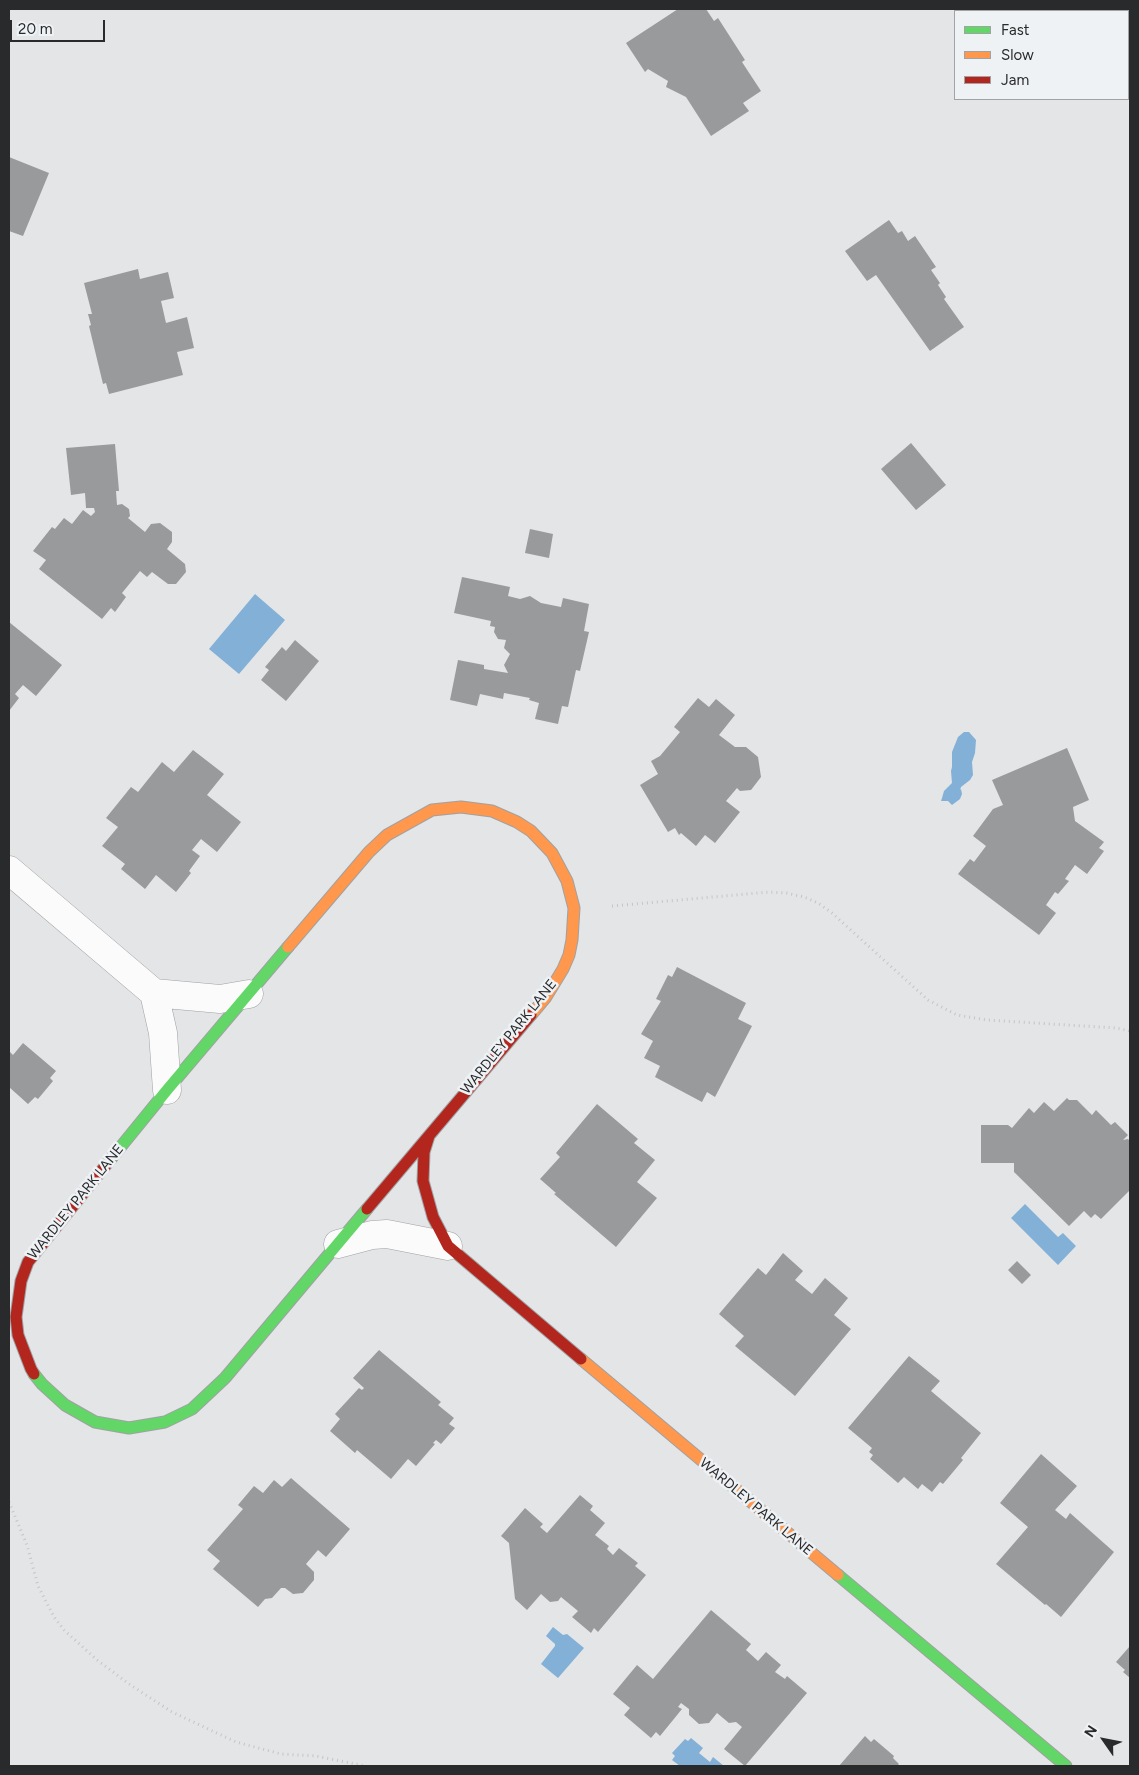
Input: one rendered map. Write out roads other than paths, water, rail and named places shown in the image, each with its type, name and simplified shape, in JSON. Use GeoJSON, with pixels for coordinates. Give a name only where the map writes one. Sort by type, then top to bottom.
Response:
{"type":"FeatureCollection","features":[{"type":"Feature","properties":{"kind":"street","name":"WARDLEY PARK LANE"},"geometry":{"type":"LineString","coordinates":[[461,807],[492,811],[517,822],[531,831],[552,853],[567,881],[574,908],[574,926],[569,954],[563,969],[546,997],[225,1378],[192,1409],[165,1422],[129,1428],[95,1422],[65,1406],[54,1397],[30,1368],[18,1335],[16,1317],[21,1281],[28,1262],[167,1090],[249,994],[369,852],[387,835],[403,824],[432,810],[461,807]]}},
{"type":"Feature","properties":{"kind":"street"},"geometry":{"type":"LineString","coordinates":[[9,870],[154,992],[220,999],[249,994]]}},
{"type":"Feature","properties":{"kind":"street"},"geometry":{"type":"LineString","coordinates":[[154,992],[163,1033],[167,1090]]}},
{"type":"Feature","properties":{"kind":"street","name":"WARDLEY PARK LANE"},"geometry":{"type":"LineString","coordinates":[[429,1135],[424,1152],[423,1181],[433,1217],[448,1246],[629,1401],[1066,1766]]}},
{"type":"Feature","properties":{"kind":"street","name":"WARDLEY PARK LANE"},"geometry":{"type":"LineString","coordinates":[[338,1244],[387,1234],[448,1246]]}},
{"type":"Feature","properties":{"kind":"water"},"geometry":{"type":"Polygon","coordinates":[[[255,594],[285,620],[239,674],[209,649],[255,594]]]}},
{"type":"Feature","properties":{"kind":"water"},"geometry":{"type":"Polygon","coordinates":[[[964,732],[969,732],[976,740],[972,762],[973,775],[961,787],[962,794],[960,799],[952,805],[948,801],[941,801],[944,791],[952,783],[952,752],[958,737],[964,732]]]}},
{"type":"Feature","properties":{"kind":"water"},"geometry":{"type":"Polygon","coordinates":[[[1025,1204],[1058,1237],[1063,1233],[1076,1246],[1058,1265],[1011,1218],[1025,1204]]]}},
{"type":"Feature","properties":{"kind":"water"},"geometry":{"type":"Polygon","coordinates":[[[553,1627],[563,1635],[567,1634],[584,1648],[558,1678],[541,1664],[555,1646],[546,1636],[553,1627]]]}},
{"type":"Feature","properties":{"kind":"water"},"geometry":{"type":"Polygon","coordinates":[[[691,1738],[703,1748],[699,1753],[710,1762],[713,1757],[724,1766],[680,1766],[672,1760],[675,1756],[672,1753],[685,1739],[688,1741],[691,1738]]]}}]}
